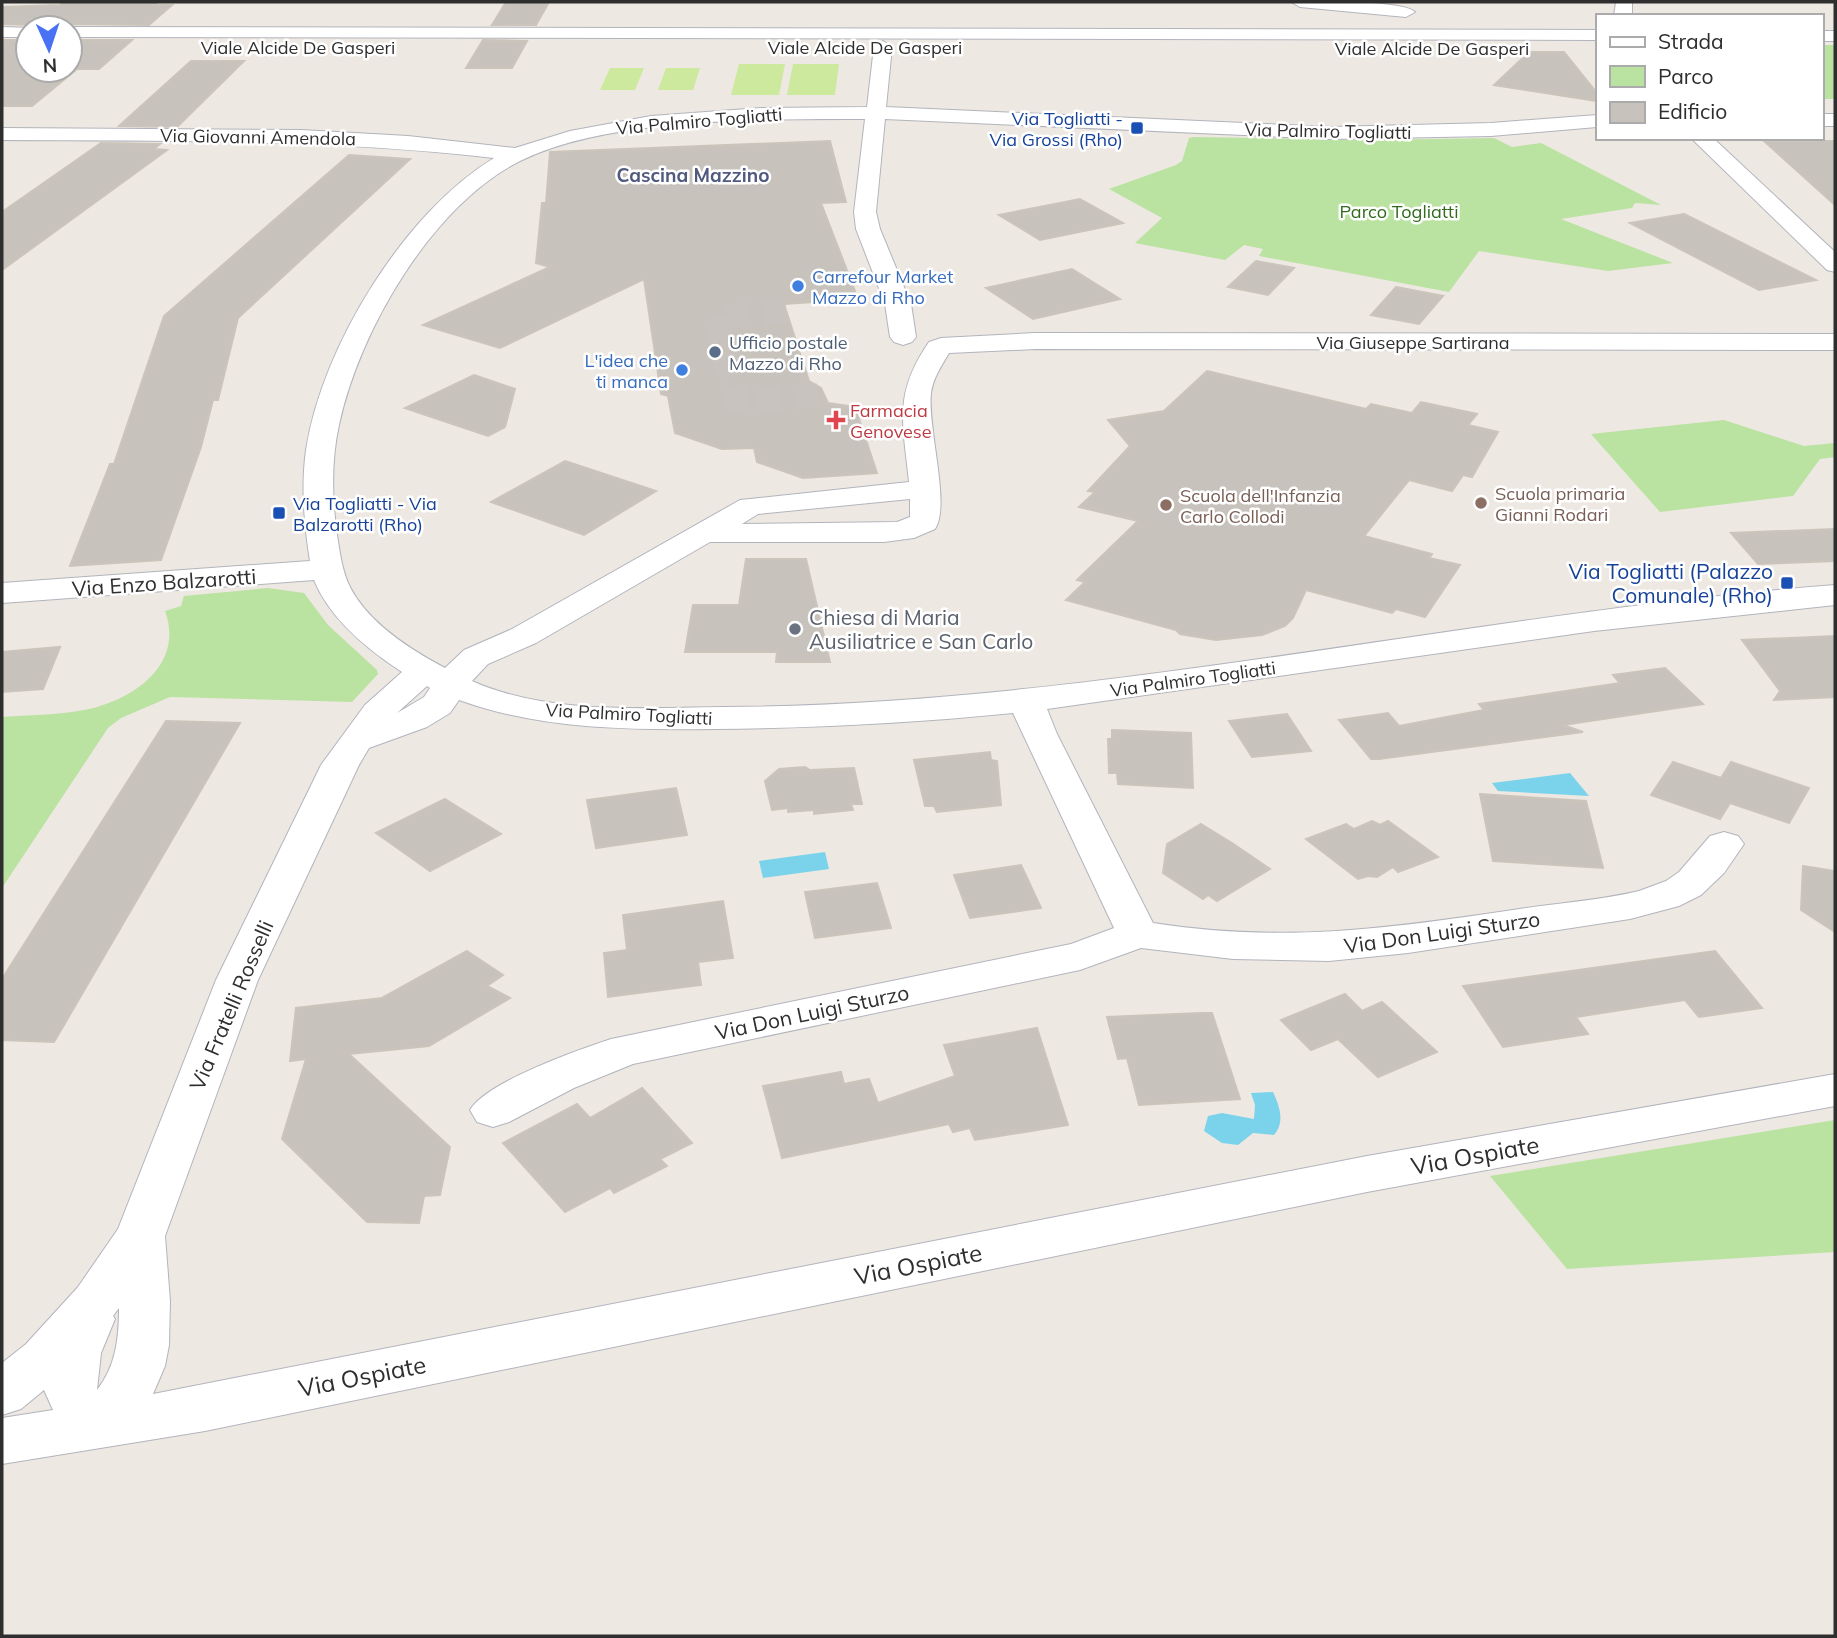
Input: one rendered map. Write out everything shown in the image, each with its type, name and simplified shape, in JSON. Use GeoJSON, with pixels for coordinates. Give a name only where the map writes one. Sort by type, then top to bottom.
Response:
{"type":"FeatureCollection","features":[{"type":"Feature","properties":{"kind":"street"},"geometry":{"type":"LineString","coordinates":[[1300,2],[1428,15],[1438,19],[1439,27],[1428,34]]}},
{"type":"Feature","properties":{"kind":"street"},"geometry":{"type":"LineString","coordinates":[[1454,17],[1596,35]]}},
{"type":"Feature","properties":{"kind":"street","name":"Viale Alcide De Gasperi"},"geometry":{"type":"LineString","coordinates":[[84,32],[1596,35]]}},
{"type":"Feature","properties":{"kind":"street","name":"Viale Alcide De Gasperi"},"geometry":{"type":"LineString","coordinates":[[159,32],[148,42],[173,47],[1543,48],[1596,52]]}},
{"type":"Feature","properties":{"kind":"street"},"geometry":{"type":"LineString","coordinates":[[883,47],[866,220],[898,304],[907,360],[920,380]]}},
{"type":"Feature","properties":{"kind":"street","name":"Via Palmiro Togliatti"},"geometry":{"type":"LineString","coordinates":[[1596,121],[1502,130],[1345,133],[1212,129],[1017,115],[877,111],[745,115],[663,121],[562,139],[514,154],[492,167],[465,190],[410,252],[383,290],[341,369],[330,400],[318,468],[318,507],[327,569],[343,602],[360,622],[426,670],[512,705],[564,713],[632,717],[844,717],[1027,702],[1658,614],[1835,595]]}},
{"type":"Feature","properties":{"kind":"street","name":"Via Giovanni Amendola"},"geometry":{"type":"LineString","coordinates":[[2,134],[301,136],[408,142],[514,154]]}},
{"type":"Feature","properties":{"kind":"street"},"geometry":{"type":"LineString","coordinates":[[1703,140],[1835,265]]}},
{"type":"Feature","properties":{"kind":"street"},"geometry":{"type":"LineString","coordinates":[[426,670],[476,657],[524,636],[704,533],[903,531],[924,523],[925,489],[918,412],[920,380],[934,359],[938,341],[898,304]]}},
{"type":"Feature","properties":{"kind":"street","name":"Via Giuseppe Sartirana"},"geometry":{"type":"LineString","coordinates":[[904,341],[921,332],[938,341],[1835,342]]}},
{"type":"Feature","properties":{"kind":"street","name":"Via Enzo Balzarotti"},"geometry":{"type":"LineString","coordinates":[[2,593],[327,569]]}},
{"type":"Feature","properties":{"kind":"street"},"geometry":{"type":"LineString","coordinates":[[426,670],[473,680],[507,666],[515,657],[524,636]]}},
{"type":"Feature","properties":{"kind":"street"},"geometry":{"type":"LineString","coordinates":[[426,670],[454,654],[491,649]]}},
{"type":"Feature","properties":{"kind":"street"},"geometry":{"type":"LineString","coordinates":[[354,742],[414,719],[437,705],[446,694],[426,670]]}},
{"type":"Feature","properties":{"kind":"street","name":"Via Fratelli Rosselli"},"geometry":{"type":"LineString","coordinates":[[2,1393],[45,1359],[96,1301],[140,1236],[237,980],[340,765],[354,742],[390,700],[426,670]]}},
{"type":"Feature","properties":{"kind":"street"},"geometry":{"type":"LineString","coordinates":[[1027,702],[1039,734],[1138,934]]}},
{"type":"Feature","properties":{"kind":"street"},"geometry":{"type":"LineString","coordinates":[[414,719],[512,705]]}},
{"type":"Feature","properties":{"kind":"street","name":"Via Don Luigi Sturzo"},"geometry":{"type":"LineString","coordinates":[[493,1110],[554,1077],[627,1050],[1080,956],[1138,934],[1188,943],[1240,947],[1331,946],[1591,912],[1640,903],[1679,890],[1696,879],[1724,844]]}},
{"type":"Feature","properties":{"kind":"street","name":"Via Ospiate"},"geometry":{"type":"LineString","coordinates":[[2,1441],[205,1408],[1367,1174],[1835,1090]]}},
{"type":"Feature","properties":{"kind":"street","name":"Via Fratelli Rosselli"},"geometry":{"type":"LineString","coordinates":[[96,1301],[75,1353],[69,1387],[88,1427],[117,1406],[132,1383],[143,1352],[140,1236]]}},
{"type":"Feature","properties":{"kind":"green space"},"geometry":{"type":"Polygon","coordinates":[[[1823,45],[1835,45],[1835,99],[1823,99],[1823,45]]]}},
{"type":"Feature","properties":{"kind":"green space"},"geometry":{"type":"Polygon","coordinates":[[[739,64],[785,64],[779,95],[731,95],[739,64]]]}},
{"type":"Feature","properties":{"kind":"green space"},"geometry":{"type":"Polygon","coordinates":[[[793,64],[839,64],[835,95],[787,95],[793,64]]]}},
{"type":"Feature","properties":{"kind":"green space"},"geometry":{"type":"Polygon","coordinates":[[[610,68],[644,68],[635,90],[600,90],[610,68]]]}},
{"type":"Feature","properties":{"kind":"green space"},"geometry":{"type":"Polygon","coordinates":[[[666,68],[700,68],[693,90],[658,90],[666,68]]]}},
{"type":"Feature","properties":{"kind":"green space","name":"Parco Togliatti"},"geometry":{"type":"Polygon","coordinates":[[[1189,138],[1370,140],[1494,138],[1512,147],[1541,143],[1661,205],[1635,203],[1632,208],[1561,219],[1673,263],[1608,271],[1479,251],[1449,292],[1259,256],[1263,249],[1244,245],[1225,260],[1135,243],[1162,218],[1109,189],[1176,165],[1182,161],[1189,138]]]}},
{"type":"Feature","properties":{"kind":"green space"},"geometry":{"type":"Polygon","coordinates":[[[1724,420],[1804,446],[1835,443],[1835,457],[1820,459],[1793,496],[1660,512],[1591,434],[1724,420]]]}},
{"type":"Feature","properties":{"kind":"green space"},"geometry":{"type":"Polygon","coordinates":[[[268,588],[304,593],[328,625],[377,670],[378,674],[352,702],[170,697],[121,718],[108,728],[2,888],[2,717],[74,712],[120,698],[136,689],[161,664],[168,648],[169,630],[165,611],[181,606],[184,596],[268,588]]]}},
{"type":"Feature","properties":{"kind":"green space"},"geometry":{"type":"Polygon","coordinates":[[[1835,1120],[1835,1252],[1567,1269],[1490,1176],[1835,1120]]]}},
{"type":"Feature","properties":{"kind":"water"},"geometry":{"type":"Polygon","coordinates":[[[1570,773],[1589,796],[1498,791],[1492,783],[1570,773]]]}},
{"type":"Feature","properties":{"kind":"water"},"geometry":{"type":"Polygon","coordinates":[[[825,852],[829,869],[763,878],[759,861],[825,852]]]}},
{"type":"Feature","properties":{"kind":"water"},"geometry":{"type":"Polygon","coordinates":[[[1273,1092],[1280,1114],[1274,1135],[1253,1133],[1238,1145],[1222,1143],[1204,1131],[1208,1116],[1222,1113],[1254,1119],[1255,1105],[1251,1093],[1273,1092]]]}},
{"type":"Feature","properties":{"kind":"building"},"geometry":{"type":"Polygon","coordinates":[[[63,2],[158,2],[154,5],[172,5],[149,25],[84,24],[84,14],[14,14],[14,24],[2,24],[2,7],[60,5],[63,2]]]}},
{"type":"Feature","properties":{"kind":"building"},"geometry":{"type":"Polygon","coordinates":[[[506,2],[549,2],[536,25],[492,25],[506,2]]]}},
{"type":"Feature","properties":{"kind":"building"},"geometry":{"type":"Polygon","coordinates":[[[2,40],[14,40],[14,84],[59,84],[32,106],[2,106],[2,40]]]}},
{"type":"Feature","properties":{"kind":"building"},"geometry":{"type":"Polygon","coordinates":[[[84,40],[132,40],[99,69],[84,69],[84,40]]]}},
{"type":"Feature","properties":{"kind":"building"},"geometry":{"type":"Polygon","coordinates":[[[483,40],[527,41],[512,68],[466,68],[483,40]]]}},
{"type":"Feature","properties":{"kind":"building"},"geometry":{"type":"Polygon","coordinates":[[[1529,52],[1564,52],[1596,92],[1596,101],[1494,85],[1529,52]]]}},
{"type":"Feature","properties":{"kind":"building"},"geometry":{"type":"Polygon","coordinates":[[[191,61],[244,61],[177,127],[119,126],[191,61]]]}},
{"type":"Feature","properties":{"kind":"building"},"geometry":{"type":"Polygon","coordinates":[[[830,141],[846,202],[821,203],[858,299],[784,304],[809,381],[821,388],[828,403],[855,407],[877,473],[803,478],[757,462],[754,448],[722,449],[675,433],[668,396],[661,394],[644,279],[500,348],[423,325],[550,267],[536,263],[542,203],[546,203],[550,152],[830,141]]]}},
{"type":"Feature","properties":{"kind":"building"},"geometry":{"type":"Polygon","coordinates":[[[1764,141],[1835,141],[1835,205],[1764,141]]]}},
{"type":"Feature","properties":{"kind":"building"},"geometry":{"type":"Polygon","coordinates":[[[101,143],[160,144],[154,149],[167,150],[2,270],[2,212],[101,143]]]}},
{"type":"Feature","properties":{"kind":"building"},"geometry":{"type":"Polygon","coordinates":[[[349,155],[410,159],[238,318],[218,400],[213,400],[201,447],[161,560],[70,566],[110,464],[114,464],[164,316],[349,155]]]}},
{"type":"Feature","properties":{"kind":"building"},"geometry":{"type":"Polygon","coordinates":[[[1080,199],[1123,223],[1040,240],[999,215],[1080,199]]]}},
{"type":"Feature","properties":{"kind":"building"},"geometry":{"type":"Polygon","coordinates":[[[1684,214],[1816,280],[1759,290],[1630,223],[1684,214]]]}},
{"type":"Feature","properties":{"kind":"building"},"geometry":{"type":"Polygon","coordinates":[[[1256,261],[1294,268],[1268,295],[1228,287],[1256,261]]]}},
{"type":"Feature","properties":{"kind":"building"},"geometry":{"type":"Polygon","coordinates":[[[1072,269],[1120,299],[1033,319],[986,288],[1072,269]]]}},
{"type":"Feature","properties":{"kind":"building"},"geometry":{"type":"Polygon","coordinates":[[[1396,287],[1443,296],[1419,324],[1371,315],[1396,287]]]}},
{"type":"Feature","properties":{"kind":"building"},"geometry":{"type":"Polygon","coordinates":[[[1207,371],[1366,409],[1371,404],[1412,413],[1421,402],[1477,414],[1468,425],[1498,432],[1472,477],[1463,475],[1452,491],[1409,480],[1364,536],[1432,554],[1429,558],[1460,565],[1425,617],[1396,609],[1392,613],[1306,590],[1293,618],[1285,626],[1262,635],[1216,640],[1180,634],[1176,630],[1066,600],[1085,582],[1077,580],[1138,521],[1079,507],[1095,492],[1088,491],[1130,446],[1108,420],[1164,411],[1207,371]]]}},
{"type":"Feature","properties":{"kind":"building"},"geometry":{"type":"Polygon","coordinates":[[[474,375],[515,389],[505,427],[488,436],[405,408],[474,375]]]}},
{"type":"Feature","properties":{"kind":"building"},"geometry":{"type":"Polygon","coordinates":[[[565,461],[656,491],[584,535],[491,502],[565,461]]]}},
{"type":"Feature","properties":{"kind":"building"},"geometry":{"type":"Polygon","coordinates":[[[1835,529],[1835,561],[1758,564],[1731,533],[1835,529]]]}},
{"type":"Feature","properties":{"kind":"building"},"geometry":{"type":"Polygon","coordinates":[[[746,559],[806,559],[830,662],[776,662],[777,652],[685,652],[693,605],[739,605],[746,559]]]}},
{"type":"Feature","properties":{"kind":"building"},"geometry":{"type":"Polygon","coordinates":[[[1835,636],[1835,697],[1774,700],[1780,691],[1742,640],[1835,636]]]}},
{"type":"Feature","properties":{"kind":"building"},"geometry":{"type":"Polygon","coordinates":[[[60,647],[43,689],[2,692],[2,652],[60,647]]]}},
{"type":"Feature","properties":{"kind":"building"},"geometry":{"type":"Polygon","coordinates":[[[1665,668],[1703,704],[1563,725],[1583,732],[1379,759],[1371,759],[1339,720],[1388,713],[1399,726],[1484,710],[1479,704],[1620,683],[1613,675],[1665,668]]]}},
{"type":"Feature","properties":{"kind":"building"},"geometry":{"type":"Polygon","coordinates":[[[1287,714],[1311,751],[1252,757],[1229,721],[1287,714]]]}},
{"type":"Feature","properties":{"kind":"building"},"geometry":{"type":"Polygon","coordinates":[[[166,721],[240,723],[54,1042],[2,1040],[2,979],[166,721]]]}},
{"type":"Feature","properties":{"kind":"building"},"geometry":{"type":"Polygon","coordinates":[[[1112,730],[1191,733],[1193,788],[1118,784],[1117,773],[1109,773],[1108,739],[1112,739],[1112,730]]]}},
{"type":"Feature","properties":{"kind":"building"},"geometry":{"type":"Polygon","coordinates":[[[990,752],[991,760],[997,761],[1001,805],[937,812],[934,806],[925,806],[914,760],[990,752]]]}},
{"type":"Feature","properties":{"kind":"building"},"geometry":{"type":"Polygon","coordinates":[[[1673,762],[1721,778],[1731,762],[1809,788],[1789,823],[1730,803],[1720,819],[1651,795],[1673,762]]]}},
{"type":"Feature","properties":{"kind":"building"},"geometry":{"type":"Polygon","coordinates":[[[805,767],[810,770],[854,768],[862,804],[851,804],[853,810],[814,814],[814,810],[772,810],[765,781],[779,769],[805,767]]]}},
{"type":"Feature","properties":{"kind":"building"},"geometry":{"type":"Polygon","coordinates":[[[676,788],[687,835],[596,848],[587,800],[676,788]]]}},
{"type":"Feature","properties":{"kind":"building"},"geometry":{"type":"Polygon","coordinates":[[[1480,794],[1586,801],[1603,868],[1493,861],[1480,794]]]}},
{"type":"Feature","properties":{"kind":"building"},"geometry":{"type":"Polygon","coordinates":[[[445,799],[501,834],[430,871],[376,833],[445,799]]]}},
{"type":"Feature","properties":{"kind":"building"},"geometry":{"type":"Polygon","coordinates":[[[1372,821],[1380,825],[1388,821],[1438,857],[1398,872],[1393,867],[1377,877],[1358,879],[1306,839],[1346,824],[1354,829],[1372,821]]]}},
{"type":"Feature","properties":{"kind":"building"},"geometry":{"type":"Polygon","coordinates":[[[1201,824],[1270,869],[1217,901],[1208,895],[1203,899],[1163,873],[1167,844],[1201,824]]]}},
{"type":"Feature","properties":{"kind":"building"},"geometry":{"type":"Polygon","coordinates":[[[1021,865],[1041,908],[970,918],[954,875],[1021,865]]]}},
{"type":"Feature","properties":{"kind":"building"},"geometry":{"type":"Polygon","coordinates":[[[1803,866],[1835,871],[1835,932],[1801,910],[1803,866]]]}},
{"type":"Feature","properties":{"kind":"building"},"geometry":{"type":"Polygon","coordinates":[[[877,883],[891,928],[815,938],[805,892],[877,883]]]}},
{"type":"Feature","properties":{"kind":"building"},"geometry":{"type":"Polygon","coordinates":[[[723,901],[733,958],[698,962],[701,985],[608,997],[604,953],[627,950],[623,915],[723,901]]]}},
{"type":"Feature","properties":{"kind":"building"},"geometry":{"type":"Polygon","coordinates":[[[467,951],[503,975],[487,986],[510,998],[429,1046],[349,1054],[450,1147],[440,1195],[424,1196],[419,1223],[367,1222],[282,1139],[306,1059],[290,1061],[296,1008],[382,998],[467,951]]]}},
{"type":"Feature","properties":{"kind":"building"},"geometry":{"type":"Polygon","coordinates":[[[1715,951],[1762,1008],[1699,1017],[1685,1000],[1576,1017],[1588,1034],[1503,1047],[1463,986],[1715,951]]]}},
{"type":"Feature","properties":{"kind":"building"},"geometry":{"type":"Polygon","coordinates":[[[1345,994],[1362,1011],[1382,1002],[1437,1052],[1378,1077],[1338,1039],[1311,1050],[1281,1020],[1345,994]]]}},
{"type":"Feature","properties":{"kind":"building"},"geometry":{"type":"Polygon","coordinates":[[[1212,1013],[1240,1099],[1139,1105],[1127,1058],[1118,1059],[1107,1017],[1212,1013]]]}},
{"type":"Feature","properties":{"kind":"building"},"geometry":{"type":"Polygon","coordinates":[[[1037,1028],[1068,1125],[975,1140],[970,1128],[953,1132],[949,1124],[782,1158],[763,1086],[841,1072],[844,1084],[869,1079],[878,1103],[955,1076],[944,1045],[1037,1028]]]}},
{"type":"Feature","properties":{"kind":"building"},"geometry":{"type":"Polygon","coordinates":[[[642,1088],[692,1143],[660,1159],[667,1166],[614,1193],[610,1188],[565,1212],[503,1143],[577,1104],[590,1118],[642,1088]]]}},
{"type":"Feature","properties":{"kind":"tunnel"},"geometry":{"type":"LineString","coordinates":[[786,312],[715,317],[737,402],[824,395]]}},
{"type":"Feature","properties":{"kind":"place","name":"Via Togliatti - Via Grossi (Rho)"},"geometry":{"type":"Point","coordinates":[1137,128]}},
{"type":"Feature","properties":{"kind":"place","name":"Carrefour Market Mazzo di Rho"},"geometry":{"type":"Point","coordinates":[798,286]}},
{"type":"Feature","properties":{"kind":"place","name":"Ufficio postale Mazzo di Rho"},"geometry":{"type":"Point","coordinates":[715,352]}},
{"type":"Feature","properties":{"kind":"place","name":"L'idea che ti manca"},"geometry":{"type":"Point","coordinates":[682,370]}},
{"type":"Feature","properties":{"kind":"place","name":"Farmacia Genovese"},"geometry":{"type":"Point","coordinates":[836,420]}},
{"type":"Feature","properties":{"kind":"place","name":"Scuola primaria Gianni Rodari"},"geometry":{"type":"Point","coordinates":[1481,503]}},
{"type":"Feature","properties":{"kind":"place","name":"Scuola dell'Infanzia Carlo Collodi"},"geometry":{"type":"Point","coordinates":[1166,505]}},
{"type":"Feature","properties":{"kind":"place","name":"Via Togliatti - Via Balzarotti (Rho)"},"geometry":{"type":"Point","coordinates":[279,513]}},
{"type":"Feature","properties":{"kind":"place","name":"Via Togliatti (Palazzo Comunale) (Rho)"},"geometry":{"type":"Point","coordinates":[1787,583]}},
{"type":"Feature","properties":{"kind":"place","name":"Chiesa di Maria Ausiliatrice e San Carlo"},"geometry":{"type":"Point","coordinates":[795,629]}},
{"type":"Feature","properties":{"kind":"district","name":"Cascina Mazzino"},"geometry":{"type":"Point","coordinates":[693,175]}}]}
